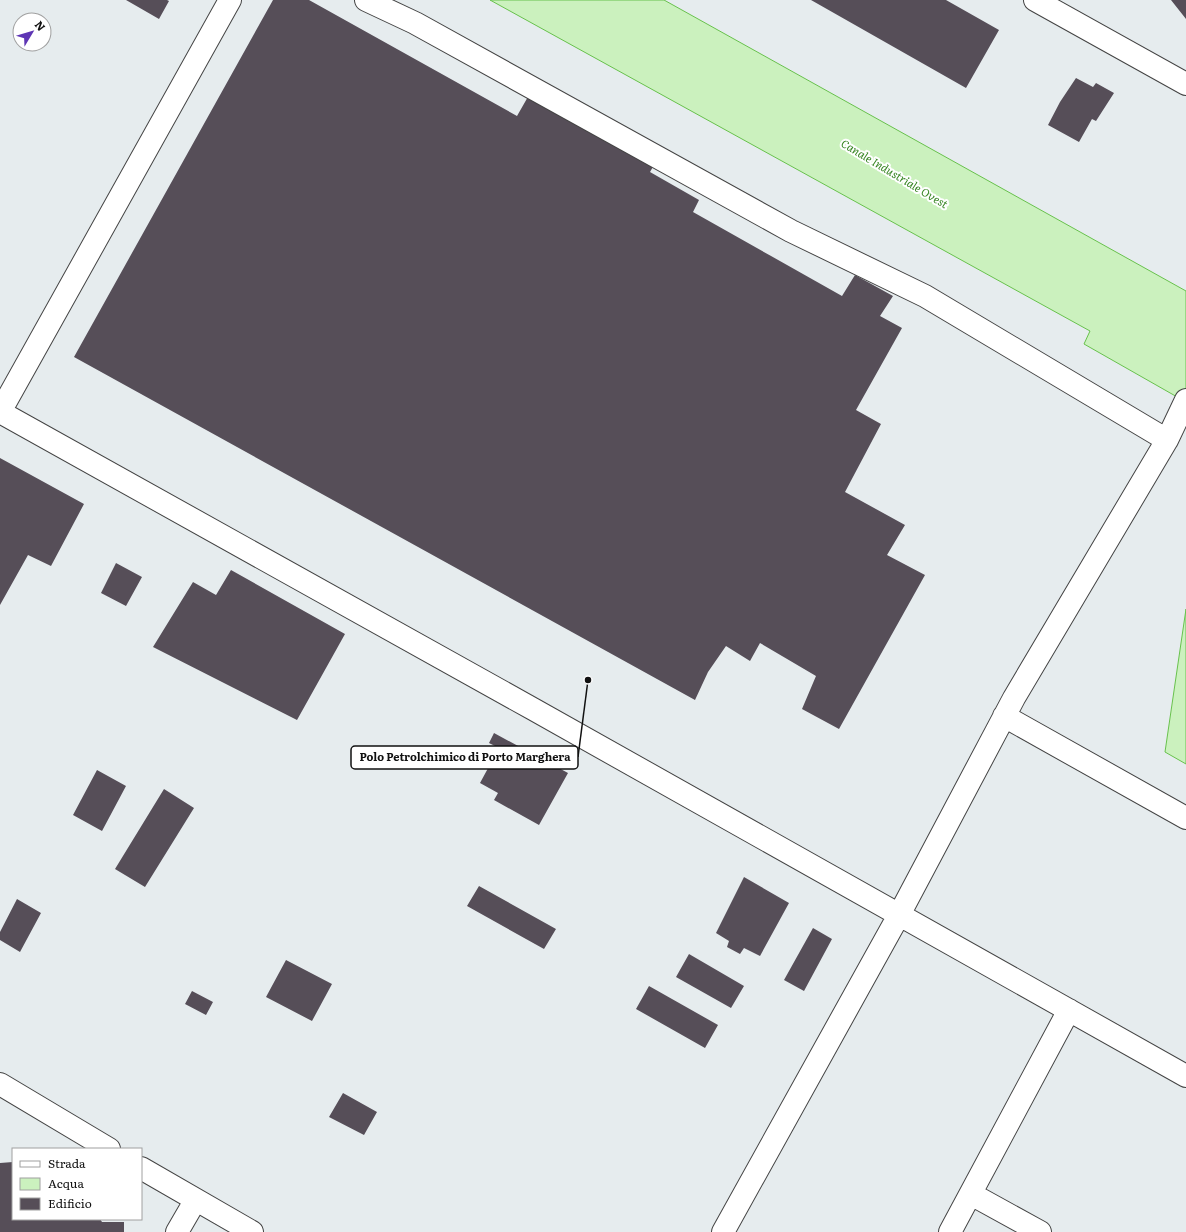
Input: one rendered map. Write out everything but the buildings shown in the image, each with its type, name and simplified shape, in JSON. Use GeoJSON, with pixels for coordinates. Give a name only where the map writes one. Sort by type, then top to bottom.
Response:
{"type":"FeatureCollection","features":[{"type":"Feature","properties":{"kind":"lane"},"geometry":{"type":"LineString","coordinates":[[230,0],[0,412],[1186,1076]]}},
{"type":"Feature","properties":{"kind":"lane"},"geometry":{"type":"LineString","coordinates":[[366,0],[415,23],[791,231],[925,296],[1167,440]]}},
{"type":"Feature","properties":{"kind":"lane"},"geometry":{"type":"LineString","coordinates":[[1035,0],[1186,84]]}},
{"type":"Feature","properties":{"kind":"lane"},"geometry":{"type":"LineString","coordinates":[[723,1232],[899,915],[1004,716],[1167,440],[1184,404]]}},
{"type":"Feature","properties":{"kind":"lane"},"geometry":{"type":"LineString","coordinates":[[1004,716],[1186,818]]}},
{"type":"Feature","properties":{"kind":"lane"},"geometry":{"type":"LineString","coordinates":[[950,1232],[1070,1010]]}},
{"type":"Feature","properties":{"kind":"lane"},"geometry":{"type":"LineString","coordinates":[[0,1084],[106,1148]]}},
{"type":"Feature","properties":{"kind":"lane"},"geometry":{"type":"LineString","coordinates":[[142,1169],[195,1201],[252,1232]]}},
{"type":"Feature","properties":{"kind":"lane"},"geometry":{"type":"LineString","coordinates":[[971,1194],[1040,1232]]}},
{"type":"Feature","properties":{"kind":"lane"},"geometry":{"type":"LineString","coordinates":[[177,1232],[195,1201]]}},
{"type":"Feature","properties":{"kind":"shaded area"},"geometry":{"type":"Polygon","coordinates":[[[0,0],[490,0],[1090,331],[1084,344],[1186,402],[1186,609],[1165,751],[1186,764],[1186,1232],[0,1232],[0,0]]]}},
{"type":"Feature","properties":{"kind":"shaded area"},"geometry":{"type":"Polygon","coordinates":[[[664,0],[1186,0],[1186,291],[664,0]]]}},
{"type":"Feature","properties":{"kind":"water","name":"Canale Industriale Ovest"},"geometry":{"type":"Polygon","coordinates":[[[490,0],[664,0],[1186,291],[1186,402],[1084,344],[1090,331],[490,0]]]}},
{"type":"Feature","properties":{"kind":"water"},"geometry":{"type":"Polygon","coordinates":[[[1186,609],[1186,764],[1165,752],[1186,609]]]}},
{"type":"Feature","properties":{"kind":"place","name":"Polo Petrolchimico di Porto Marghera"},"geometry":{"type":"Point","coordinates":[588,680]}}]}
